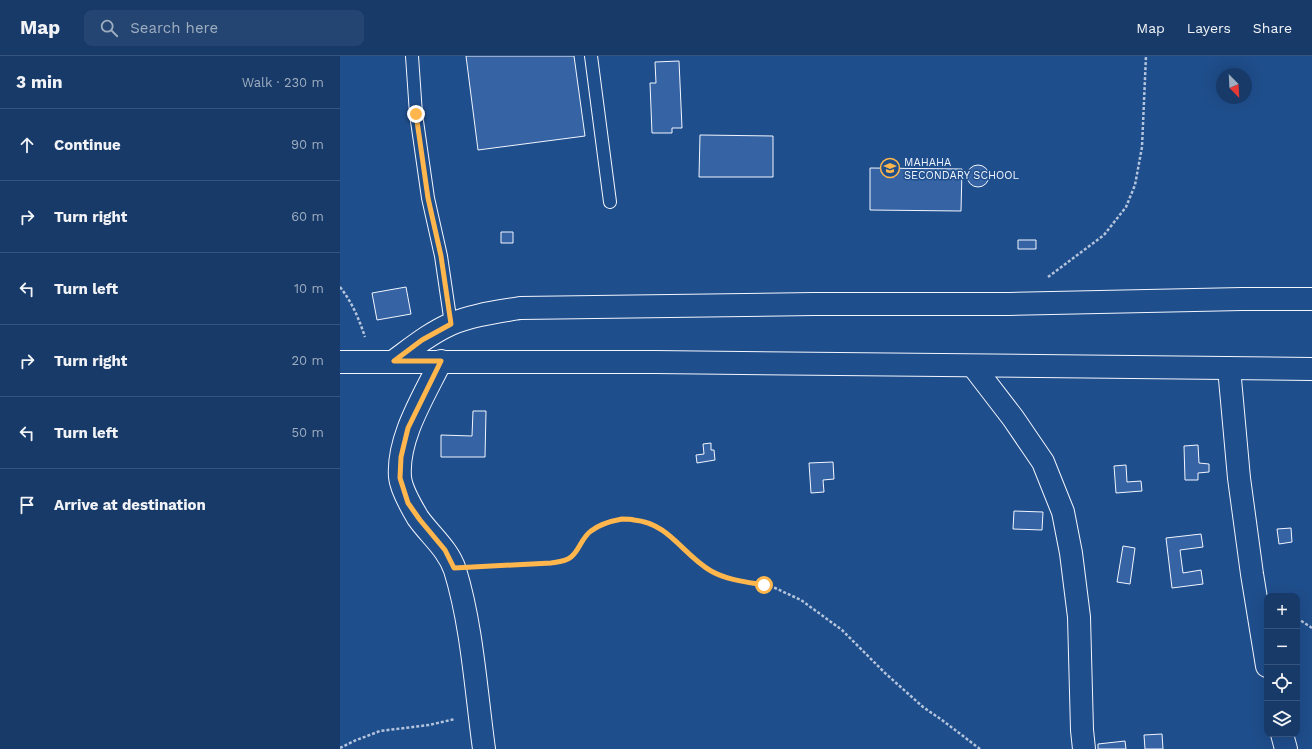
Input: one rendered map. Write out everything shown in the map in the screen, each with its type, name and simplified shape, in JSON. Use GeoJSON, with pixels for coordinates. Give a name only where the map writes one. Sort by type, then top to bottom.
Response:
{"type":"FeatureCollection","features":[{"type":"Feature","properties":{"kind":"street"},"geometry":{"type":"LineString","coordinates":[[384,362],[451,324],[483,314],[520,308],[814,304],[1009,304],[1235,299],[1312,299]]}},
{"type":"Feature","properties":{"kind":"street"},"geometry":{"type":"LineString","coordinates":[[441,361],[408,428],[401,457],[400,478],[408,503],[445,550],[454,568],[462,598],[470,641],[484,749]]}},
{"type":"Feature","properties":{"kind":"street"},"geometry":{"type":"LineString","coordinates":[[340,362],[655,362],[1312,369]]}},
{"type":"Feature","properties":{"kind":"street"},"geometry":{"type":"LineString","coordinates":[[973,366],[1013,418],[1043,462],[1063,512],[1071,553],[1079,617],[1082,730],[1084,749]]}},
{"type":"Feature","properties":{"kind":"street"},"geometry":{"type":"LineString","coordinates":[[1229,368],[1239,478],[1252,574],[1267,665]]}},
{"type":"Feature","properties":{"kind":"street"},"geometry":{"type":"LineString","coordinates":[[1283,737],[1286,749]]}},
{"type":"Feature","properties":{"kind":"lane"},"geometry":{"type":"LineString","coordinates":[[412,56],[416,114],[428,198],[441,256],[451,324]]}},
{"type":"Feature","properties":{"kind":"lane"},"geometry":{"type":"LineString","coordinates":[[591,56],[610,202]]}},
{"type":"Feature","properties":{"kind":"path"},"geometry":{"type":"LineString","coordinates":[[1045,279],[1104,235],[1126,208],[1135,185],[1142,147],[1146,56]]}},
{"type":"Feature","properties":{"kind":"path"},"geometry":{"type":"LineString","coordinates":[[340,287],[347,296],[384,362]]}},
{"type":"Feature","properties":{"kind":"path"},"geometry":{"type":"LineString","coordinates":[[454,568],[564,561],[571,557],[590,531],[603,524],[624,519],[645,521],[662,529],[694,559],[711,571],[730,579],[775,588],[801,600],[842,630],[885,673],[923,707],[980,749]]}},
{"type":"Feature","properties":{"kind":"path"},"geometry":{"type":"LineString","coordinates":[[1300,620],[1312,628]]}},
{"type":"Feature","properties":{"kind":"path"},"geometry":{"type":"LineString","coordinates":[[340,748],[380,731],[429,725],[479,714]]}},
{"type":"Feature","properties":{"kind":"building"},"geometry":{"type":"Polygon","coordinates":[[[466,56],[574,56],[585,136],[478,150],[466,56]]]}},
{"type":"Feature","properties":{"kind":"building"},"geometry":{"type":"Polygon","coordinates":[[[679,61],[682,128],[672,128],[672,133],[652,133],[650,83],[656,83],[655,62],[679,61]]]}},
{"type":"Feature","properties":{"kind":"building"},"geometry":{"type":"Polygon","coordinates":[[[700,135],[773,136],[773,177],[699,177],[700,135]]]}},
{"type":"Feature","properties":{"kind":"building"},"geometry":{"type":"Polygon","coordinates":[[[978,165],[986,168],[989,176],[986,184],[978,187],[970,184],[967,176],[970,168],[978,165]]]}},
{"type":"Feature","properties":{"kind":"building"},"geometry":{"type":"Polygon","coordinates":[[[870,168],[962,169],[961,211],[870,210],[870,168]]]}},
{"type":"Feature","properties":{"kind":"building"},"geometry":{"type":"Polygon","coordinates":[[[501,232],[513,232],[513,243],[501,243],[501,232]]]}},
{"type":"Feature","properties":{"kind":"building"},"geometry":{"type":"Polygon","coordinates":[[[1018,240],[1036,240],[1036,249],[1018,249],[1018,240]]]}},
{"type":"Feature","properties":{"kind":"building"},"geometry":{"type":"Polygon","coordinates":[[[406,287],[411,314],[377,320],[372,293],[406,287]]]}},
{"type":"Feature","properties":{"kind":"building"},"geometry":{"type":"Polygon","coordinates":[[[473,411],[486,411],[485,457],[441,457],[441,435],[472,436],[473,411]]]}},
{"type":"Feature","properties":{"kind":"building"},"geometry":{"type":"Polygon","coordinates":[[[711,443],[711,450],[714,450],[715,460],[697,463],[696,455],[704,454],[703,444],[711,443]]]}},
{"type":"Feature","properties":{"kind":"building"},"geometry":{"type":"Polygon","coordinates":[[[1198,445],[1199,463],[1209,464],[1209,472],[1198,473],[1198,480],[1185,480],[1184,446],[1198,445]]]}},
{"type":"Feature","properties":{"kind":"building"},"geometry":{"type":"Polygon","coordinates":[[[833,462],[834,479],[823,480],[824,492],[811,493],[809,463],[833,462]]]}},
{"type":"Feature","properties":{"kind":"building"},"geometry":{"type":"Polygon","coordinates":[[[1126,465],[1127,482],[1141,481],[1142,491],[1116,493],[1114,466],[1126,465]]]}},
{"type":"Feature","properties":{"kind":"building"},"geometry":{"type":"Polygon","coordinates":[[[1014,511],[1043,512],[1042,530],[1013,529],[1014,511]]]}},
{"type":"Feature","properties":{"kind":"building"},"geometry":{"type":"Polygon","coordinates":[[[1291,528],[1292,542],[1279,544],[1277,529],[1291,528]]]}},
{"type":"Feature","properties":{"kind":"building"},"geometry":{"type":"Polygon","coordinates":[[[1201,534],[1203,547],[1180,550],[1183,573],[1201,570],[1203,584],[1172,588],[1166,538],[1201,534]]]}},
{"type":"Feature","properties":{"kind":"building"},"geometry":{"type":"Polygon","coordinates":[[[1123,546],[1135,548],[1130,584],[1117,582],[1123,546]]]}},
{"type":"Feature","properties":{"kind":"building"},"geometry":{"type":"Polygon","coordinates":[[[1162,734],[1163,749],[1145,749],[1144,735],[1162,734]]]}},
{"type":"Feature","properties":{"kind":"building"},"geometry":{"type":"Polygon","coordinates":[[[1125,741],[1126,749],[1098,749],[1098,744],[1125,741]]]}},
{"type":"Feature","properties":{"kind":"place","name":"MAHAHA SECONDARY SCHOOL"},"geometry":{"type":"Point","coordinates":[890,168]}},
{"type":"Feature","properties":{"kind":"route"},"geometry":{"type":"LineString","coordinates":[[416,114],[428,198],[441,256],[451,324],[422,340],[394,361],[441,361],[408,428],[401,457],[400,478],[408,503],[445,550],[454,568],[509,566],[564,561],[571,557],[590,531],[603,524],[624,519],[645,521],[662,529],[694,559],[711,571],[730,579],[764,585]]}}]}
